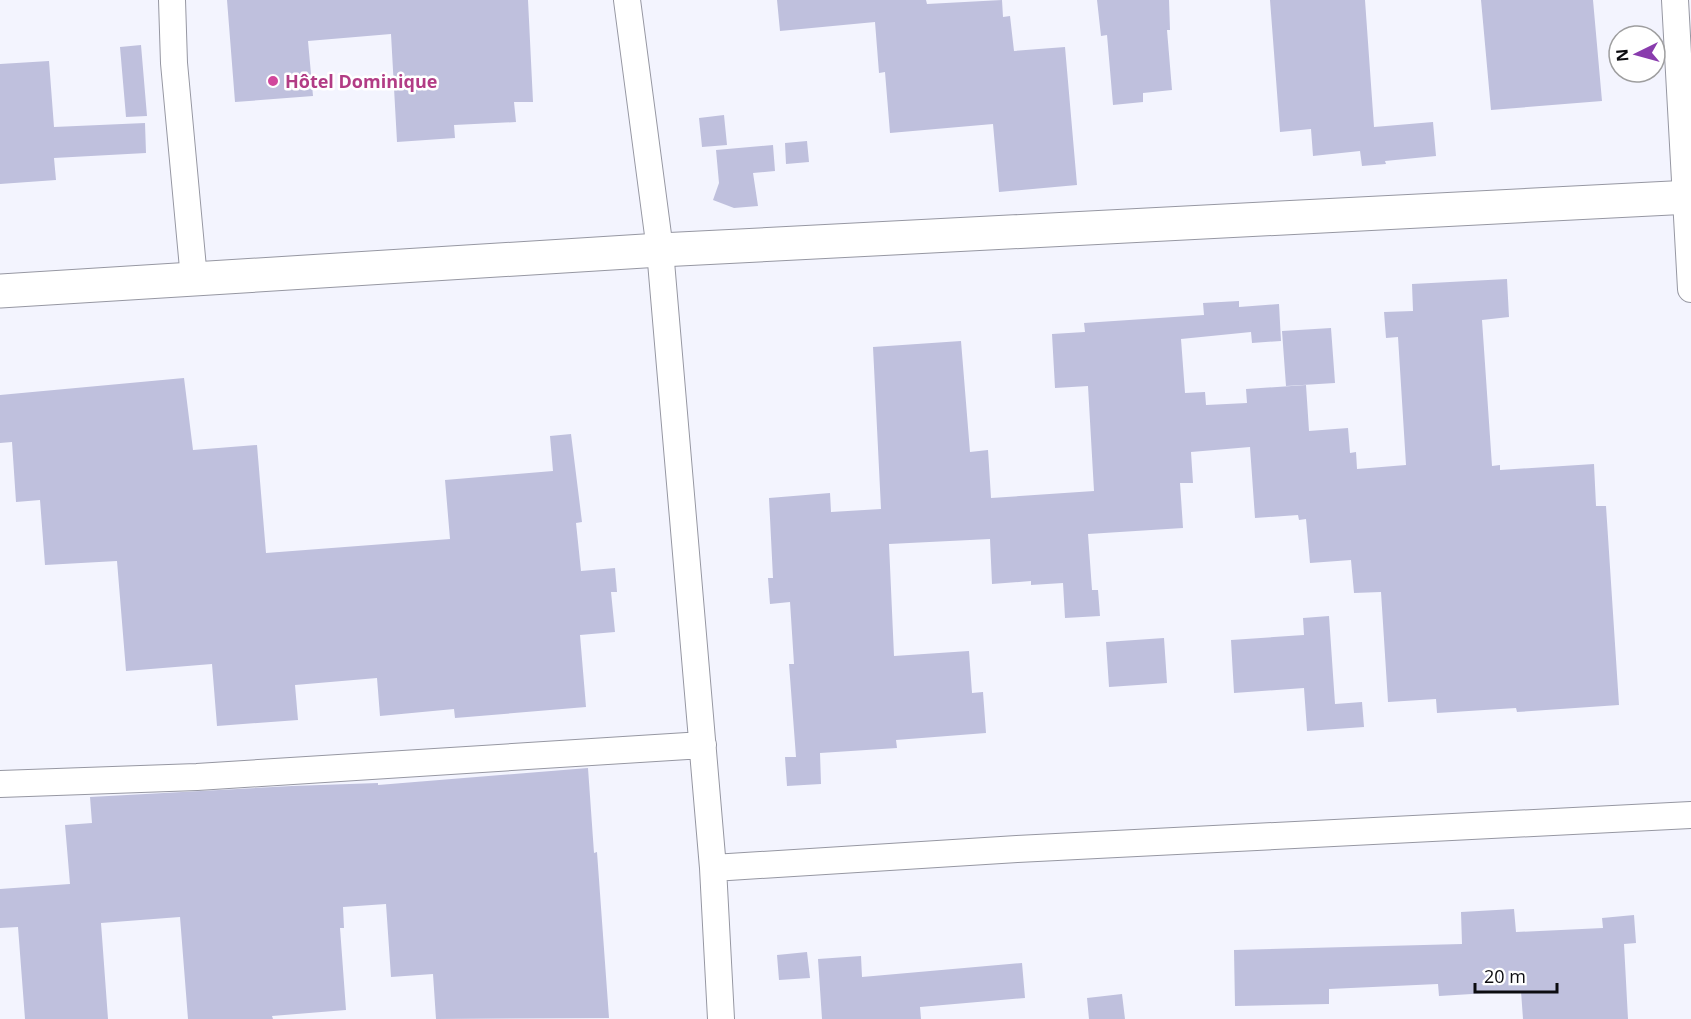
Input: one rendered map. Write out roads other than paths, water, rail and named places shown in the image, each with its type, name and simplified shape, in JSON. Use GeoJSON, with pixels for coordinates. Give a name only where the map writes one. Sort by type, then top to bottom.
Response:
{"type":"FeatureCollection","features":[{"type":"Feature","properties":{"kind":"street"},"geometry":{"type":"LineString","coordinates":[[172,0],[174,63],[194,279]]}},
{"type":"Feature","properties":{"kind":"street"},"geometry":{"type":"LineString","coordinates":[[627,0],[660,250],[713,868],[721,1019]]}},
{"type":"Feature","properties":{"kind":"street"},"geometry":{"type":"LineString","coordinates":[[1675,0],[1688,198],[1691,289]]}},
{"type":"Feature","properties":{"kind":"street"},"geometry":{"type":"LineString","coordinates":[[0,291],[660,250],[1688,198]]}},
{"type":"Feature","properties":{"kind":"street"},"geometry":{"type":"LineString","coordinates":[[0,784],[197,777],[703,745]]}},
{"type":"Feature","properties":{"kind":"street"},"geometry":{"type":"LineString","coordinates":[[713,868],[1029,848],[1691,815]]}},
{"type":"Feature","properties":{"kind":"place","name":"Hôtel Dominique"},"geometry":{"type":"Point","coordinates":[273,81]}}]}
